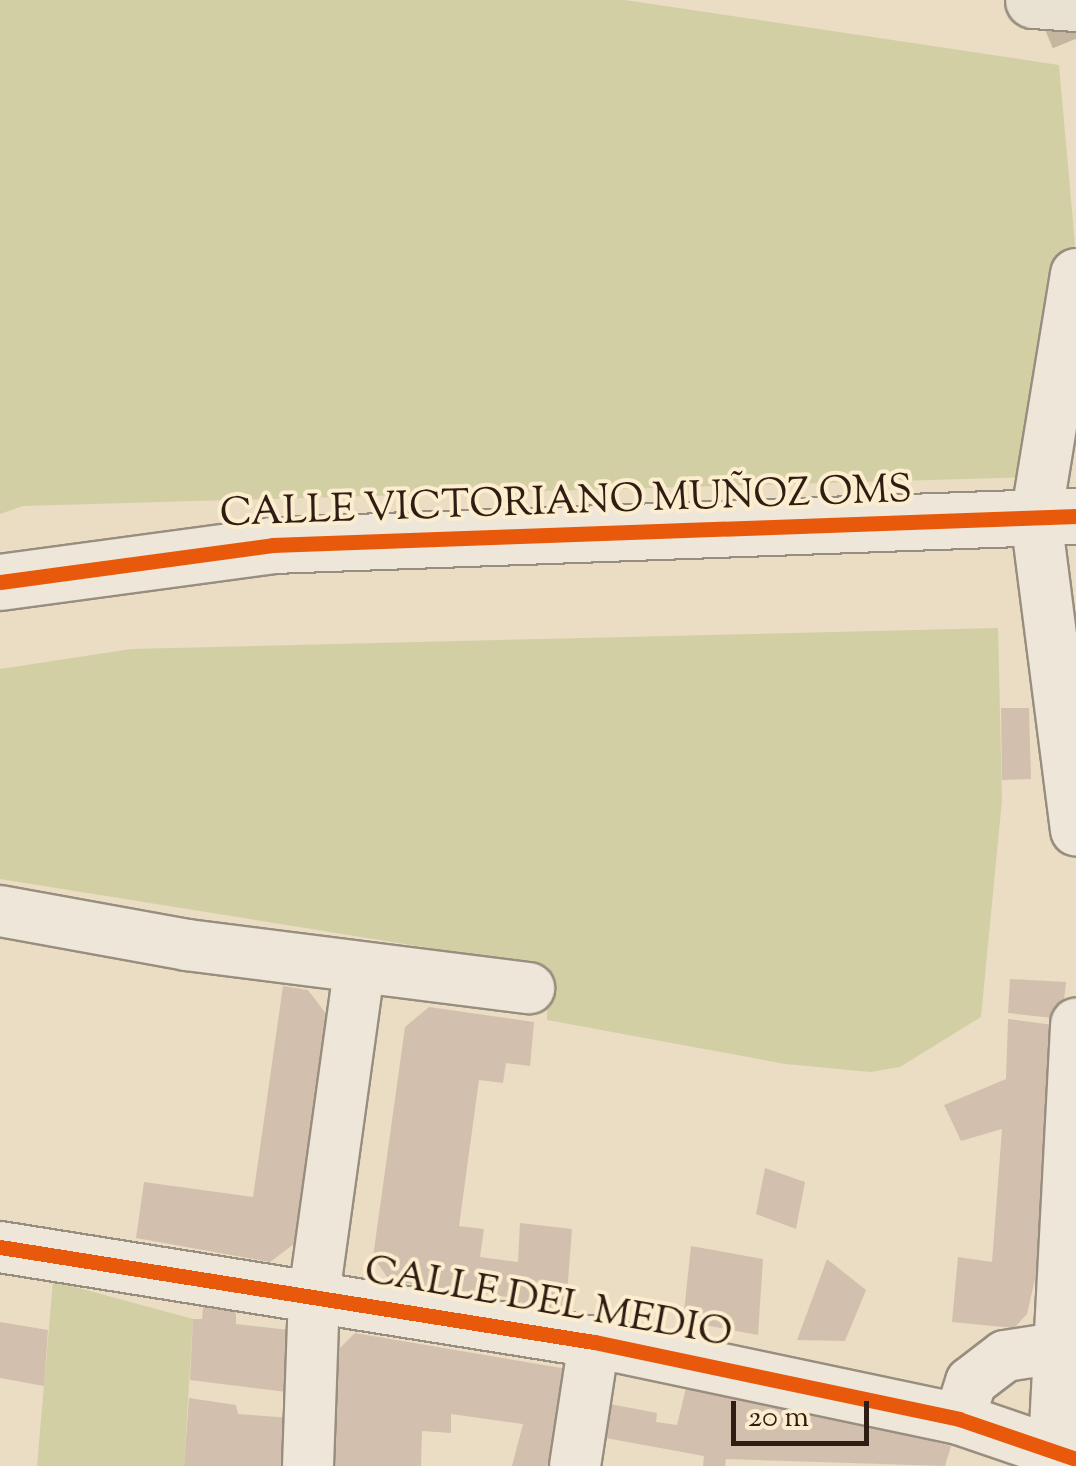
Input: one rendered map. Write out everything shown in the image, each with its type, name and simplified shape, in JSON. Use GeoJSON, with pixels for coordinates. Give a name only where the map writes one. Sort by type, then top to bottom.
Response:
{"type":"FeatureCollection","features":[{"type":"Feature","properties":{"kind":"highway"},"geometry":{"type":"LineString","coordinates":[[1033,0],[1076,3]]}},
{"type":"Feature","properties":{"kind":"street"},"geometry":{"type":"LineString","coordinates":[[1076,274],[1056,517],[1076,830]]}},
{"type":"Feature","properties":{"kind":"street","name":"CALLE VICTORIANO MUÑOZ OMS"},"geometry":{"type":"LineString","coordinates":[[0,582],[272,545],[1056,517]]}},
{"type":"Feature","properties":{"kind":"street"},"geometry":{"type":"LineString","coordinates":[[0,910],[359,968],[529,988]]}},
{"type":"Feature","properties":{"kind":"street"},"geometry":{"type":"LineString","coordinates":[[308,1466],[314,1295],[359,968]]}},
{"type":"Feature","properties":{"kind":"street"},"geometry":{"type":"LineString","coordinates":[[1063,1459],[1076,1024]]}},
{"type":"Feature","properties":{"kind":"street","name":"CALLE DEL MEDIO"},"geometry":{"type":"LineString","coordinates":[[0,1247],[594,1342],[959,1419],[1063,1459]]}},
{"type":"Feature","properties":{"kind":"street"},"geometry":{"type":"LineString","coordinates":[[959,1419],[972,1382],[1005,1356],[1067,1331]]}},
{"type":"Feature","properties":{"kind":"street"},"geometry":{"type":"LineString","coordinates":[[575,1466],[594,1342]]}},
{"type":"Feature","properties":{"kind":"shaded area"},"geometry":{"type":"Polygon","coordinates":[[[0,0],[625,0],[1059,65],[1075,244],[1035,477],[23,506],[0,514],[0,0]]]}},
{"type":"Feature","properties":{"kind":"shaded area"},"geometry":{"type":"Polygon","coordinates":[[[998,628],[1002,800],[981,1017],[900,1067],[871,1072],[785,1064],[547,1020],[548,967],[0,879],[0,669],[131,649],[998,628]]]}},
{"type":"Feature","properties":{"kind":"shaded area"},"geometry":{"type":"Polygon","coordinates":[[[53,1281],[193,1319],[184,1466],[37,1466],[53,1281]]]}},
{"type":"Feature","properties":{"kind":"building"},"geometry":{"type":"Polygon","coordinates":[[[1001,708],[1029,708],[1031,779],[1002,780],[1001,708]]]}},
{"type":"Feature","properties":{"kind":"building"},"geometry":{"type":"Polygon","coordinates":[[[1010,979],[1066,982],[1062,1019],[1008,1013],[1010,979]]]}},
{"type":"Feature","properties":{"kind":"building"},"geometry":{"type":"Polygon","coordinates":[[[283,986],[308,990],[327,1015],[294,1244],[270,1262],[136,1238],[144,1182],[253,1197],[283,986]]]}},
{"type":"Feature","properties":{"kind":"building"},"geometry":{"type":"Polygon","coordinates":[[[429,1007],[534,1022],[530,1066],[506,1063],[503,1083],[479,1080],[459,1226],[484,1229],[480,1257],[518,1262],[520,1223],[572,1229],[565,1321],[514,1314],[515,1298],[390,1281],[373,1257],[405,1027],[429,1007]]]}},
{"type":"Feature","properties":{"kind":"building"},"geometry":{"type":"Polygon","coordinates":[[[1008,1019],[1061,1026],[1038,1266],[1027,1314],[1014,1328],[952,1322],[958,1257],[992,1262],[1002,1129],[961,1141],[944,1105],[1006,1079],[1008,1019]]]}},
{"type":"Feature","properties":{"kind":"building"},"geometry":{"type":"Polygon","coordinates":[[[765,1168],[805,1182],[796,1229],[756,1214],[765,1168]]]}},
{"type":"Feature","properties":{"kind":"building"},"geometry":{"type":"Polygon","coordinates":[[[691,1246],[763,1259],[758,1335],[683,1321],[691,1246]]]}},
{"type":"Feature","properties":{"kind":"building"},"geometry":{"type":"Polygon","coordinates":[[[827,1259],[866,1290],[845,1341],[797,1340],[827,1259]]]}},
{"type":"Feature","properties":{"kind":"building"},"geometry":{"type":"Polygon","coordinates":[[[203,1307],[236,1311],[236,1324],[298,1331],[295,1393],[190,1380],[193,1319],[202,1319],[203,1307]]]}},
{"type":"Feature","properties":{"kind":"building"},"geometry":{"type":"Polygon","coordinates":[[[0,1322],[48,1330],[44,1386],[0,1378],[0,1322]]]}},
{"type":"Feature","properties":{"kind":"building"},"geometry":{"type":"Polygon","coordinates":[[[355,1333],[567,1369],[563,1466],[512,1466],[523,1424],[451,1414],[451,1433],[422,1431],[421,1466],[335,1466],[337,1351],[355,1333]]]}},
{"type":"Feature","properties":{"kind":"building"},"geometry":{"type":"Polygon","coordinates":[[[686,1388],[833,1417],[951,1446],[945,1466],[726,1459],[725,1466],[703,1466],[704,1456],[589,1435],[594,1401],[657,1413],[656,1422],[677,1425],[686,1388]]]}},
{"type":"Feature","properties":{"kind":"building"},"geometry":{"type":"Polygon","coordinates":[[[189,1398],[236,1405],[238,1414],[291,1418],[287,1466],[184,1466],[189,1398]]]}},
{"type":"Feature","properties":{"kind":"tunnel"},"geometry":{"type":"LineString","coordinates":[[1060,0],[1076,39]]}},
{"type":"Feature","properties":{"kind":"cycle path"},"geometry":{"type":"LineString","coordinates":[[0,582],[272,545],[1076,516]]}},
{"type":"Feature","properties":{"kind":"cycle path"},"geometry":{"type":"LineString","coordinates":[[0,1247],[594,1342],[959,1419],[1076,1459]]}}]}
